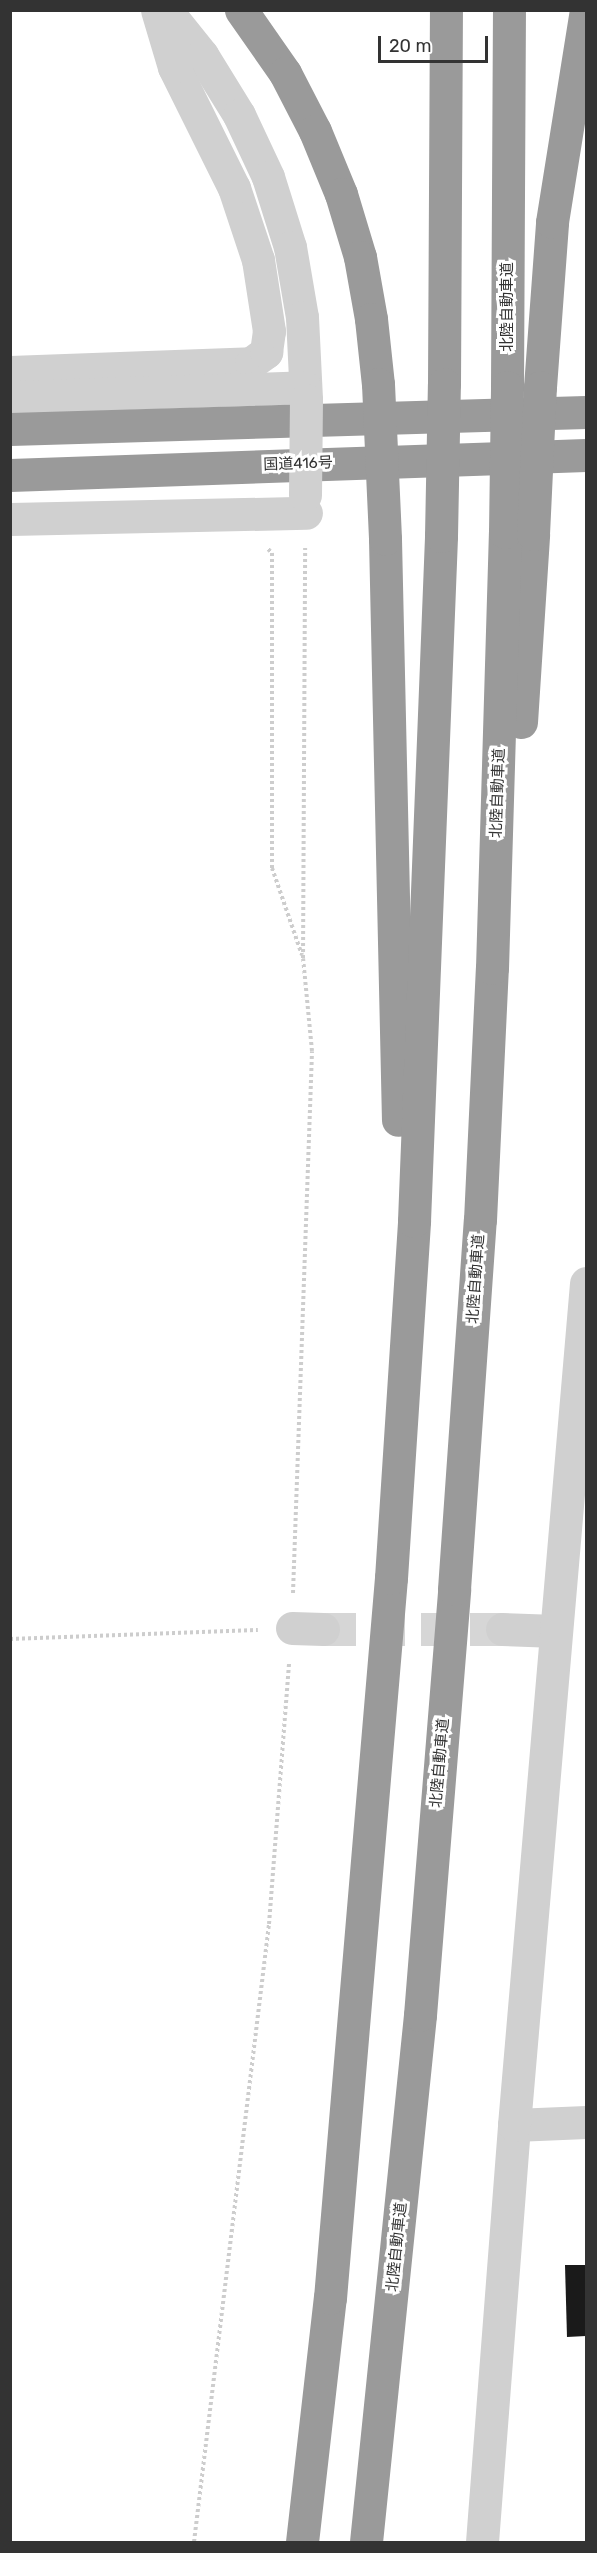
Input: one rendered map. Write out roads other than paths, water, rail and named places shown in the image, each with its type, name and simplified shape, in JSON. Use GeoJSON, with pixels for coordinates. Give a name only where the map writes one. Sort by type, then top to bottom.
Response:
{"type":"FeatureCollection","features":[{"type":"Feature","properties":{"kind":"highway"},"geometry":{"type":"LineString","coordinates":[[241,10],[285,73],[315,131],[341,194],[360,257],[371,319],[378,384],[385,539],[396,958],[399,1218],[391,1578]]}},
{"type":"Feature","properties":{"kind":"highway"},"geometry":{"type":"LineString","coordinates":[[302,2542],[335,2240],[391,1578],[414,1221],[441,536],[446,10]]}},
{"type":"Feature","properties":{"kind":"highway","name":"北陸自動車道"},"geometry":{"type":"LineString","coordinates":[[366,2542],[420,2015],[455,1577],[480,1220],[506,972],[519,533],[507,387],[509,10]]}},
{"type":"Feature","properties":{"kind":"highway"},"geometry":{"type":"LineString","coordinates":[[519,533],[540,387],[552,222],[573,77],[586,10]]}},
{"type":"Feature","properties":{"kind":"highway"},"geometry":{"type":"LineString","coordinates":[[10,429],[586,412]]}},
{"type":"Feature","properties":{"kind":"highway","name":"国道416号"},"geometry":{"type":"LineString","coordinates":[[10,475],[586,455]]}},
{"type":"Feature","properties":{"kind":"street"},"geometry":{"type":"LineString","coordinates":[[10,372],[251,363],[266,351],[269,331],[255,250],[234,188],[174,67],[157,10]]}},
{"type":"Feature","properties":{"kind":"street"},"geometry":{"type":"LineString","coordinates":[[10,519],[306,504],[302,317],[290,247],[268,177],[239,115],[202,55],[166,10]]}},
{"type":"Feature","properties":{"kind":"street"},"geometry":{"type":"LineString","coordinates":[[10,397],[305,394]]}},
{"type":"Feature","properties":{"kind":"street"},"geometry":{"type":"LineString","coordinates":[[482,2542],[513,2125],[586,1283]]}},
{"type":"Feature","properties":{"kind":"street"},"geometry":{"type":"LineString","coordinates":[[502,1629],[556,1631]]}},
{"type":"Feature","properties":{"kind":"street"},"geometry":{"type":"LineString","coordinates":[[513,2125],[586,2122]]}},
{"type":"Feature","properties":{"kind":"tunnel"},"geometry":{"type":"LineString","coordinates":[[323,1629],[502,1629]]}}]}
